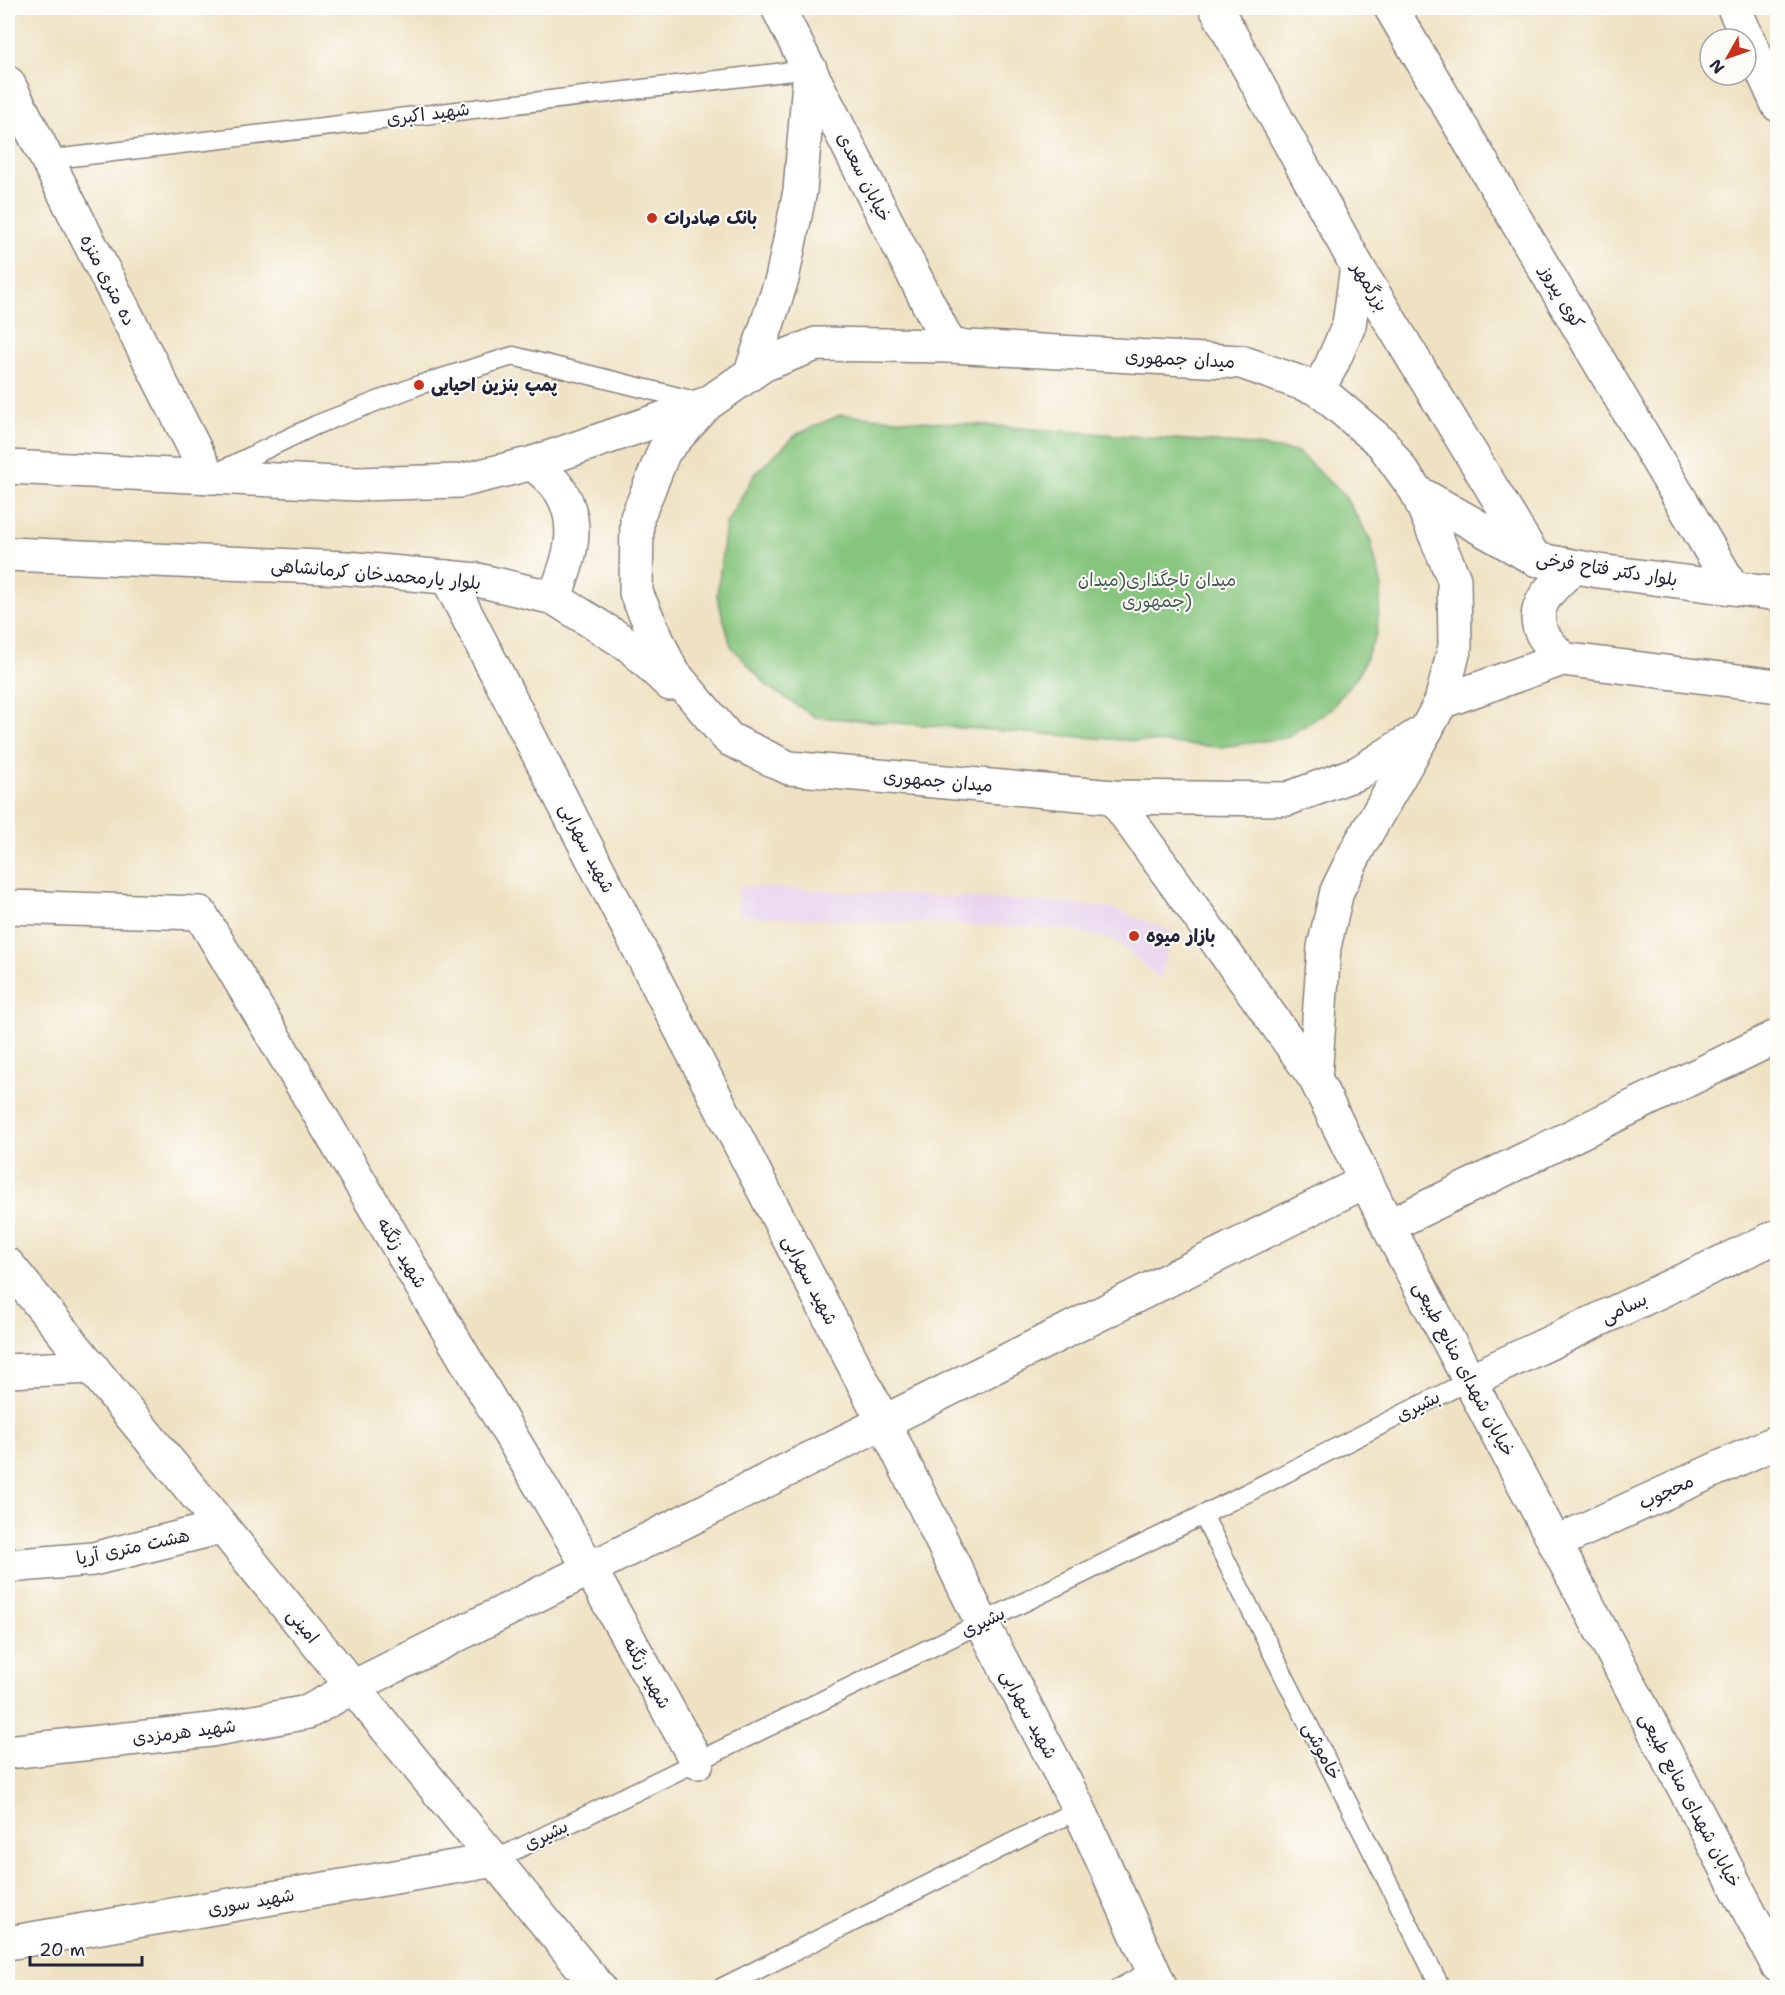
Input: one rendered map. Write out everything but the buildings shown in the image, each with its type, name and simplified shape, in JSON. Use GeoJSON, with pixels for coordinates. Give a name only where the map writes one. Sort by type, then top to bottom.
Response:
{"type":"FeatureCollection","features":[{"type":"Feature","properties":{"kind":"street","name":"خیابان سعدی"},"geometry":{"type":"LineString","coordinates":[[778,8],[950,346]]}},
{"type":"Feature","properties":{"kind":"street","name":"بزرگمهر"},"geometry":{"type":"LineString","coordinates":[[1216,8],[1357,266],[1534,559]]}},
{"type":"Feature","properties":{"kind":"street","name":"کوی پیروز"},"geometry":{"type":"LineString","coordinates":[[1392,8],[1732,587]]}},
{"type":"Feature","properties":{"kind":"street"},"geometry":{"type":"LineString","coordinates":[[1734,8],[1777,101]]}},
{"type":"Feature","properties":{"kind":"street"},"geometry":{"type":"LineString","coordinates":[[751,373],[782,279],[797,202],[810,69]]}},
{"type":"Feature","properties":{"kind":"street","name":"ده متری منزه"},"geometry":{"type":"LineString","coordinates":[[8,83],[209,477]]}},
{"type":"Feature","properties":{"kind":"street"},"geometry":{"type":"LineString","coordinates":[[1318,388],[1331,366],[1349,325],[1357,266]]}},
{"type":"Feature","properties":{"kind":"street","name":"میدان جمهوری"},"geometry":{"type":"LineString","coordinates":[[816,344],[950,346],[1240,362],[1318,388],[1382,443],[1417,492],[1454,579],[1455,646],[1434,716],[1358,773],[1287,799],[1113,796],[789,768],[729,739],[671,670],[636,593],[637,518],[664,451],[707,404],[763,364],[816,344]]}},
{"type":"Feature","properties":{"kind":"street"},"geometry":{"type":"LineString","coordinates":[[8,467],[357,484],[460,481],[533,463],[707,404]]}},
{"type":"Feature","properties":{"kind":"street"},"geometry":{"type":"LineString","coordinates":[[533,463],[556,485],[568,504],[572,525],[573,543],[554,598]]}},
{"type":"Feature","properties":{"kind":"street","name":"بلوار دکتر فتاح فرخی"},"geometry":{"type":"LineString","coordinates":[[1417,492],[1534,559],[1574,567],[1778,594]]}},
{"type":"Feature","properties":{"kind":"street","name":"بلوار یارمحمدخان کرمانشاهی"},"geometry":{"type":"LineString","coordinates":[[8,554],[346,568],[478,580],[554,598],[629,645],[729,739]]}},
{"type":"Feature","properties":{"kind":"street"},"geometry":{"type":"LineString","coordinates":[[1562,659],[1543,635],[1538,623],[1545,593],[1574,567]]}},
{"type":"Feature","properties":{"kind":"street","name":"شهید سهرابی"},"geometry":{"type":"LineString","coordinates":[[447,578],[883,1421],[982,1623],[1079,1809],[1157,1979]]}},
{"type":"Feature","properties":{"kind":"street"},"geometry":{"type":"LineString","coordinates":[[1315,1078],[1324,947],[1338,891],[1358,848],[1434,716],[1562,659],[1778,686]]}},
{"type":"Feature","properties":{"kind":"street","name":"خیابان شهدای منابع طبیعی"},"geometry":{"type":"LineString","coordinates":[[1113,796],[1315,1078],[1388,1226],[1778,1966]]}},
{"type":"Feature","properties":{"kind":"street","name":"شهید زنگنه"},"geometry":{"type":"LineString","coordinates":[[8,907],[200,913],[590,1569],[697,1762]]}},
{"type":"Feature","properties":{"kind":"street"},"geometry":{"type":"LineString","coordinates":[[1388,1226],[1778,1036]]}},
{"type":"Feature","properties":{"kind":"street","name":"شهید هرمزدی"},"geometry":{"type":"LineString","coordinates":[[8,1752],[211,1730],[308,1713],[353,1687],[1365,1181]]}},
{"type":"Feature","properties":{"kind":"street","name":"بسامی"},"geometry":{"type":"LineString","coordinates":[[1470,1380],[1778,1236]]}},
{"type":"Feature","properties":{"kind":"street","name":"امینی"},"geometry":{"type":"LineString","coordinates":[[8,1265],[599,1988]]}},
{"type":"Feature","properties":{"kind":"street"},"geometry":{"type":"LineString","coordinates":[[8,1371],[92,1367]]}},
{"type":"Feature","properties":{"kind":"street","name":"محجوب"},"geometry":{"type":"LineString","coordinates":[[1555,1543],[1778,1441]]}},
{"type":"Feature","properties":{"kind":"street","name":"هشت متری آریا"},"geometry":{"type":"LineString","coordinates":[[8,1566],[93,1559],[222,1527]]}},
{"type":"Feature","properties":{"kind":"street","name":"شهید سوری"},"geometry":{"type":"LineString","coordinates":[[8,1943],[495,1860]]}},
{"type":"Feature","properties":{"kind":"lane","name":"شهید اکبری"},"geometry":{"type":"LineString","coordinates":[[46,160],[810,69]]}},
{"type":"Feature","properties":{"kind":"lane"},"geometry":{"type":"LineString","coordinates":[[209,477],[316,425],[419,385],[513,356],[707,404]]}},
{"type":"Feature","properties":{"kind":"lane","name":"بشیری"},"geometry":{"type":"LineString","coordinates":[[495,1860],[1203,1515],[1470,1380]]}},
{"type":"Feature","properties":{"kind":"lane","name":"خاموشی"},"geometry":{"type":"LineString","coordinates":[[1203,1515],[1441,1988]]}},
{"type":"Feature","properties":{"kind":"lane"},"geometry":{"type":"LineString","coordinates":[[720,1988],[1079,1809]]}},
{"type":"Feature","properties":{"kind":"lane"},"geometry":{"type":"LineString","coordinates":[[1119,1988],[1157,1979]]}},
{"type":"Feature","properties":{"kind":"shaded area","name":"بازار میوه"},"geometry":{"type":"Polygon","coordinates":[[[739,886],[1067,903],[1111,908],[1172,931],[1161,979],[1115,941],[1067,929],[738,916],[739,886]]]}},
{"type":"Feature","properties":{"kind":"green space","name":"میدان تاجگذاری(میدان جمهوری)"},"geometry":{"type":"Polygon","coordinates":[[[840,415],[1243,444],[1298,452],[1345,497],[1370,539],[1382,587],[1376,635],[1360,672],[1330,710],[1285,738],[1220,747],[815,717],[768,687],[731,646],[717,596],[726,523],[755,474],[797,434],[840,415]]]}},
{"type":"Feature","properties":{"kind":"place","name":"بانک صادرات"},"geometry":{"type":"Point","coordinates":[652,218]}},
{"type":"Feature","properties":{"kind":"place","name":"پمپ بنزین احیایی"},"geometry":{"type":"Point","coordinates":[419,385]}},
{"type":"Feature","properties":{"kind":"place","name":"بازار میوه"},"geometry":{"type":"Point","coordinates":[1134,936]}}]}
